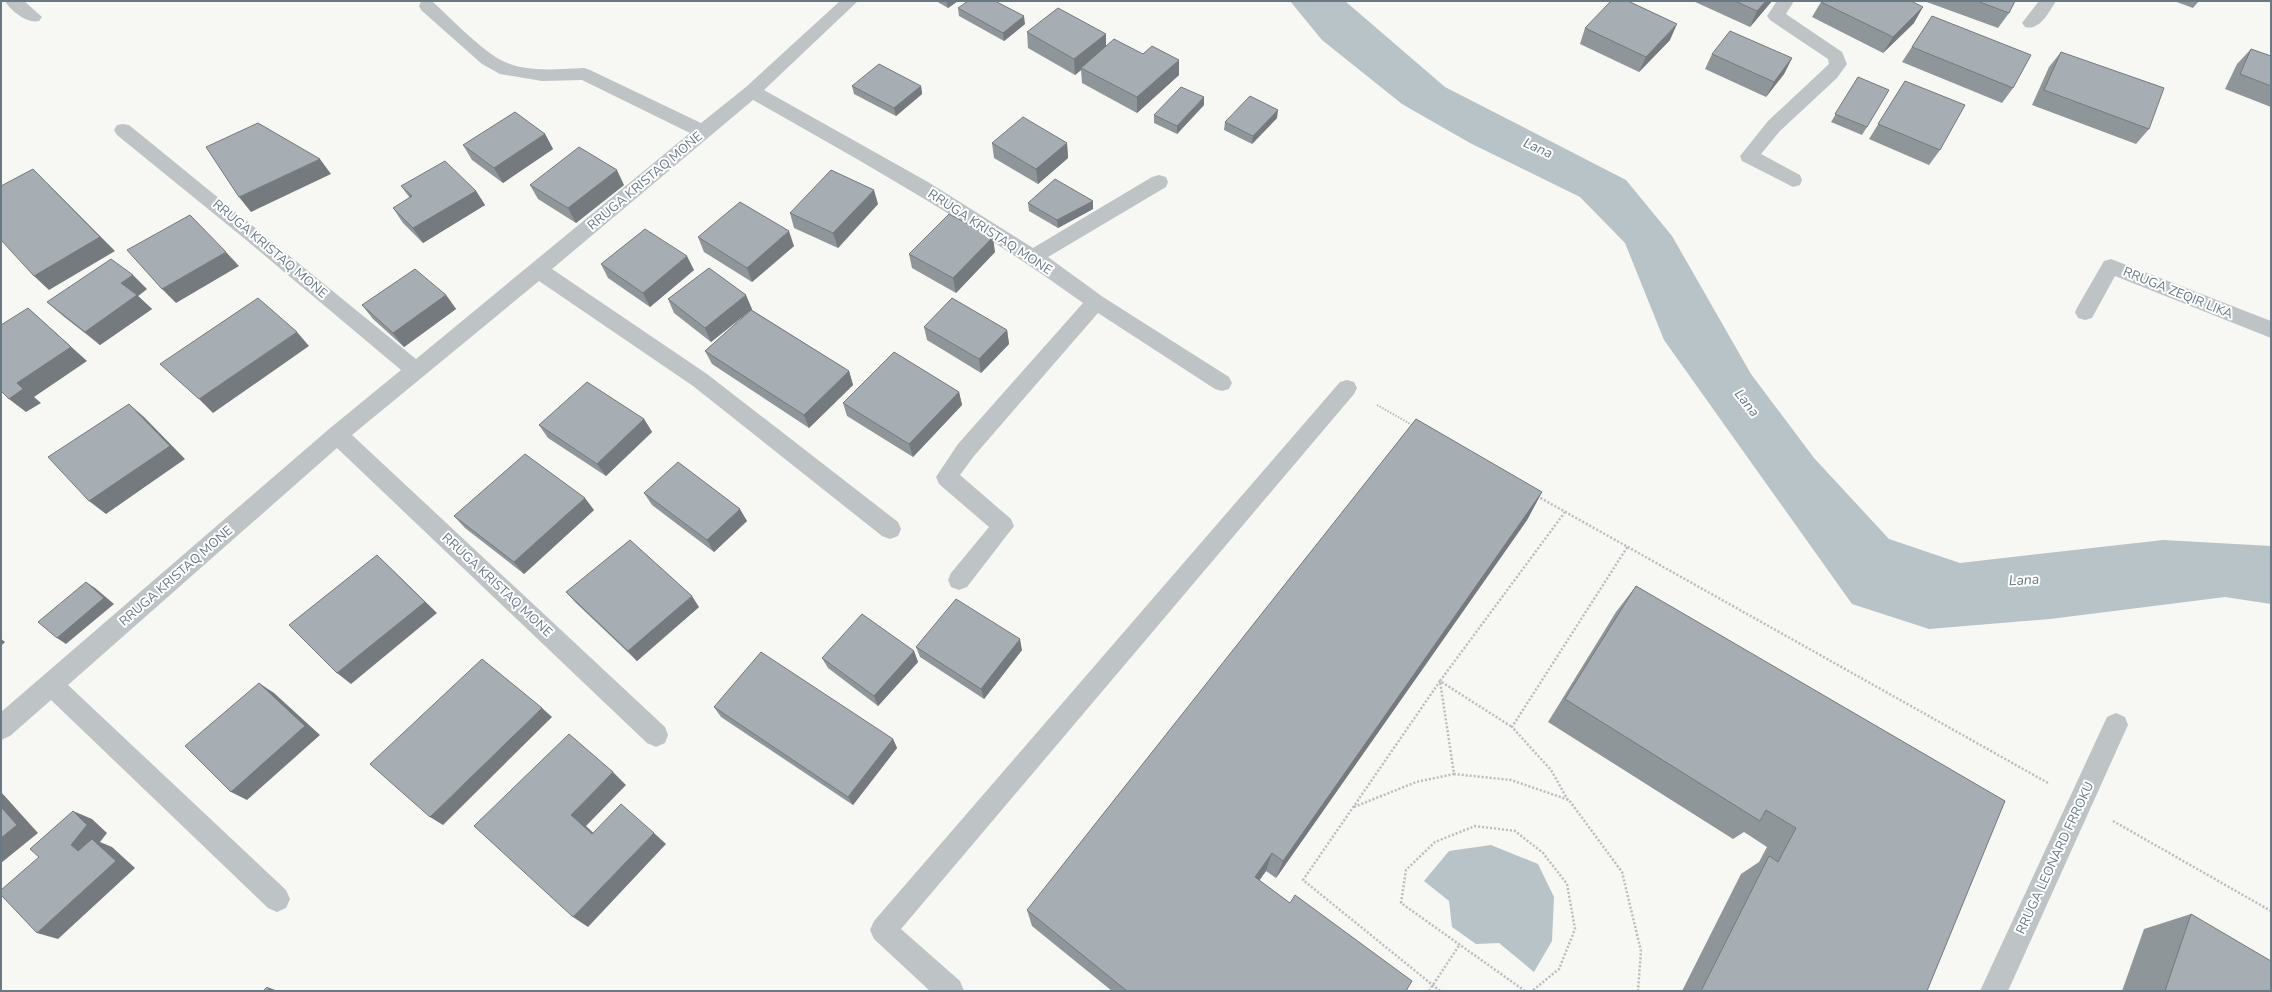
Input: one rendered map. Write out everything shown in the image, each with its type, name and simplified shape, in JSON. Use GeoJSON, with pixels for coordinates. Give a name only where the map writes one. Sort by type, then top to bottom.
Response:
{"type":"FeatureCollection","features":[{"type":"Feature","properties":{"kind":"street"},"geometry":{"type":"LineString","coordinates":[[13,1],[32,17]]}},
{"type":"Feature","properties":{"kind":"street","name":"RRUGA KRISTAQ MONE"},"geometry":{"type":"LineString","coordinates":[[1,728],[337,435],[538,270],[752,91],[850,1]]}},
{"type":"Feature","properties":{"kind":"street"},"geometry":{"type":"LineString","coordinates":[[1786,1],[1776,16],[1836,56],[1838,64],[1831,74],[1774,126],[1748,156],[1793,180]]}},
{"type":"Feature","properties":{"kind":"street"},"geometry":{"type":"LineString","coordinates":[[2031,23],[2048,1]]}},
{"type":"Feature","properties":{"kind":"street"},"geometry":{"type":"LineString","coordinates":[[427,6],[488,60],[506,70],[542,75],[584,74],[703,132]]}},
{"type":"Feature","properties":{"kind":"street","name":"RRUGA KRISTAQ MONE"},"geometry":{"type":"LineString","coordinates":[[752,91],[921,187],[1033,257],[1096,302],[1222,383]]}},
{"type":"Feature","properties":{"kind":"street","name":"RRUGA KRISTAQ MONE"},"geometry":{"type":"LineString","coordinates":[[123,130],[252,234],[416,371]]}},
{"type":"Feature","properties":{"kind":"street"},"geometry":{"type":"LineString","coordinates":[[1033,257],[1159,182]]}},
{"type":"Feature","properties":{"kind":"street","name":"RRUGA ZEQIR LIKA"},"geometry":{"type":"LineString","coordinates":[[2085,312],[2111,266],[2271,330]]}},
{"type":"Feature","properties":{"kind":"street"},"geometry":{"type":"LineString","coordinates":[[538,270],[700,380],[890,529]]}},
{"type":"Feature","properties":{"kind":"street"},"geometry":{"type":"LineString","coordinates":[[959,580],[1003,526],[947,477],[966,450],[1096,302]]}},
{"type":"Feature","properties":{"kind":"street"},"geometry":{"type":"LineString","coordinates":[[950,991],[883,930],[1347,388]]}},
{"type":"Feature","properties":{"kind":"street","name":"RRUGA KRISTAQ MONE"},"geometry":{"type":"LineString","coordinates":[[337,435],[656,735]]}},
{"type":"Feature","properties":{"kind":"street"},"geometry":{"type":"LineString","coordinates":[[52,685],[277,899]]}},
{"type":"Feature","properties":{"kind":"street","name":"RRUGA LEONARD FRROKU"},"geometry":{"type":"LineString","coordinates":[[1994,991],[2116,725]]}},
{"type":"Feature","properties":{"kind":"path"},"geometry":{"type":"LineString","coordinates":[[1347,388],[1415,426]]}},
{"type":"Feature","properties":{"kind":"path"},"geometry":{"type":"LineString","coordinates":[[1531,492],[2081,802],[2271,911]]}},
{"type":"Feature","properties":{"kind":"path"},"geometry":{"type":"LineString","coordinates":[[1440,991],[1303,880],[1440,681],[1565,512]]}},
{"type":"Feature","properties":{"kind":"path"},"geometry":{"type":"LineString","coordinates":[[1512,727],[1628,546]]}},
{"type":"Feature","properties":{"kind":"path"},"geometry":{"type":"LineString","coordinates":[[1440,681],[1512,727],[1552,770],[1569,800],[1622,872],[1640,952],[1638,991]]}},
{"type":"Feature","properties":{"kind":"path"},"geometry":{"type":"LineString","coordinates":[[1440,681],[1454,774]]}},
{"type":"Feature","properties":{"kind":"path"},"geometry":{"type":"LineString","coordinates":[[1353,807],[1416,782],[1454,774],[1511,780],[1569,800]]}},
{"type":"Feature","properties":{"kind":"path"},"geometry":{"type":"LineString","coordinates":[[1525,991],[1402,903],[1406,870],[1435,842],[1475,826],[1516,832],[1543,853],[1567,884],[1575,929],[1559,969],[1532,991]]}},
{"type":"Feature","properties":{"kind":"path"},"geometry":{"type":"LineString","coordinates":[[1429,991],[1460,944]]}},
{"type":"Feature","properties":{"kind":"water","name":"Lana"},"geometry":{"type":"Polygon","coordinates":[[[1290,1],[1345,1],[1445,87],[1626,180],[1672,236],[1751,374],[1814,458],[1889,539],[1960,563],[2163,540],[2271,546],[2271,604],[2225,597],[2050,619],[1929,629],[1852,604],[1664,340],[1625,243],[1580,197],[1470,143],[1402,104],[1322,40],[1290,1]]]}},
{"type":"Feature","properties":{"kind":"water"},"geometry":{"type":"Polygon","coordinates":[[[1491,845],[1538,864],[1554,897],[1552,941],[1534,972],[1499,943],[1476,944],[1452,927],[1449,901],[1424,881],[1449,851],[1491,845]]]}},
{"type":"Feature","properties":{"kind":"building"},"geometry":{"type":"Polygon","coordinates":[[[968,1],[995,1],[1024,16],[1003,33],[958,8],[968,1]]]}},
{"type":"Feature","properties":{"kind":"building"},"geometry":{"type":"Polygon","coordinates":[[[1611,1],[1628,1],[1677,24],[1646,57],[1585,28],[1611,1]]]}},
{"type":"Feature","properties":{"kind":"building"},"geometry":{"type":"Polygon","coordinates":[[[1735,1],[1766,1],[1757,11],[1735,1]]]}},
{"type":"Feature","properties":{"kind":"building"},"geometry":{"type":"Polygon","coordinates":[[[1911,1],[1923,7],[1893,37],[1821,2],[1911,1]]]}},
{"type":"Feature","properties":{"kind":"building"},"geometry":{"type":"Polygon","coordinates":[[[1977,1],[2015,1],[2009,13],[1977,1]]]}},
{"type":"Feature","properties":{"kind":"building"},"geometry":{"type":"Polygon","coordinates":[[[1058,8],[1106,34],[1074,59],[1027,32],[1058,8]]]}},
{"type":"Feature","properties":{"kind":"building"},"geometry":{"type":"Polygon","coordinates":[[[1932,16],[2031,55],[2013,88],[1912,47],[1932,16]]]}},
{"type":"Feature","properties":{"kind":"building"},"geometry":{"type":"Polygon","coordinates":[[[1730,31],[1792,58],[1774,82],[1712,54],[1730,31]]]}},
{"type":"Feature","properties":{"kind":"building"},"geometry":{"type":"Polygon","coordinates":[[[1114,39],[1143,54],[1152,46],[1179,60],[1137,97],[1081,68],[1114,39]]]}},
{"type":"Feature","properties":{"kind":"building"},"geometry":{"type":"Polygon","coordinates":[[[2251,49],[2271,56],[2271,86],[2240,74],[2251,49]]]}},
{"type":"Feature","properties":{"kind":"building"},"geometry":{"type":"Polygon","coordinates":[[[2061,52],[2164,88],[2149,129],[2044,90],[2061,52]]]}},
{"type":"Feature","properties":{"kind":"building"},"geometry":{"type":"Polygon","coordinates":[[[879,64],[921,86],[894,108],[852,86],[879,64]]]}},
{"type":"Feature","properties":{"kind":"building"},"geometry":{"type":"Polygon","coordinates":[[[1858,77],[1889,90],[1867,127],[1835,114],[1858,77]]]}},
{"type":"Feature","properties":{"kind":"building"},"geometry":{"type":"Polygon","coordinates":[[[1905,81],[1965,105],[1940,150],[1878,124],[1905,81]]]}},
{"type":"Feature","properties":{"kind":"building"},"geometry":{"type":"Polygon","coordinates":[[[1181,87],[1204,97],[1177,126],[1154,115],[1181,87]]]}},
{"type":"Feature","properties":{"kind":"building"},"geometry":{"type":"Polygon","coordinates":[[[1250,96],[1278,110],[1253,136],[1225,122],[1250,96]]]}},
{"type":"Feature","properties":{"kind":"building"},"geometry":{"type":"Polygon","coordinates":[[[515,112],[545,134],[494,168],[463,145],[515,112]]]}},
{"type":"Feature","properties":{"kind":"building"},"geometry":{"type":"Polygon","coordinates":[[[1023,117],[1067,143],[1036,169],[992,143],[1023,117]]]}},
{"type":"Feature","properties":{"kind":"building"},"geometry":{"type":"Polygon","coordinates":[[[258,123],[320,159],[239,197],[206,147],[258,123]]]}},
{"type":"Feature","properties":{"kind":"building"},"geometry":{"type":"Polygon","coordinates":[[[579,147],[617,170],[568,208],[530,185],[579,147]]]}},
{"type":"Feature","properties":{"kind":"building"},"geometry":{"type":"Polygon","coordinates":[[[445,161],[476,191],[413,228],[393,208],[412,196],[401,186],[445,161]]]}},
{"type":"Feature","properties":{"kind":"building"},"geometry":{"type":"Polygon","coordinates":[[[33,169],[100,237],[34,276],[1,240],[1,186],[33,169]]]}},
{"type":"Feature","properties":{"kind":"building"},"geometry":{"type":"Polygon","coordinates":[[[831,170],[874,190],[833,233],[790,213],[831,170]]]}},
{"type":"Feature","properties":{"kind":"building"},"geometry":{"type":"Polygon","coordinates":[[[1055,179],[1093,201],[1057,220],[1028,203],[1055,179]]]}},
{"type":"Feature","properties":{"kind":"building"},"geometry":{"type":"Polygon","coordinates":[[[740,202],[789,231],[747,268],[698,237],[740,202]]]}},
{"type":"Feature","properties":{"kind":"building"},"geometry":{"type":"Polygon","coordinates":[[[949,214],[993,237],[953,278],[909,254],[949,214]]]}},
{"type":"Feature","properties":{"kind":"building"},"geometry":{"type":"Polygon","coordinates":[[[190,215],[226,252],[162,289],[127,250],[190,215]]]}},
{"type":"Feature","properties":{"kind":"building"},"geometry":{"type":"Polygon","coordinates":[[[645,229],[687,256],[643,293],[601,264],[645,229]]]}},
{"type":"Feature","properties":{"kind":"building"},"geometry":{"type":"Polygon","coordinates":[[[111,259],[133,275],[121,283],[137,295],[85,332],[47,302],[111,259]]]}},
{"type":"Feature","properties":{"kind":"building"},"geometry":{"type":"Polygon","coordinates":[[[709,268],[746,295],[705,328],[668,299],[709,268]]]}},
{"type":"Feature","properties":{"kind":"building"},"geometry":{"type":"Polygon","coordinates":[[[415,269],[446,295],[393,333],[362,305],[415,269]]]}},
{"type":"Feature","properties":{"kind":"building"},"geometry":{"type":"Polygon","coordinates":[[[258,298],[297,332],[199,399],[160,364],[258,298]]]}},
{"type":"Feature","properties":{"kind":"building"},"geometry":{"type":"Polygon","coordinates":[[[952,298],[1007,330],[979,359],[924,327],[952,298]]]}},
{"type":"Feature","properties":{"kind":"building"},"geometry":{"type":"Polygon","coordinates":[[[28,308],[71,347],[17,383],[23,389],[9,399],[1,391],[1,325],[28,308]]]}},
{"type":"Feature","properties":{"kind":"building"},"geometry":{"type":"Polygon","coordinates":[[[751,310],[849,371],[804,415],[705,351],[751,310]]]}},
{"type":"Feature","properties":{"kind":"building"},"geometry":{"type":"Polygon","coordinates":[[[894,352],[959,392],[909,444],[843,403],[894,352]]]}},
{"type":"Feature","properties":{"kind":"building"},"geometry":{"type":"Polygon","coordinates":[[[587,382],[644,419],[597,464],[539,425],[587,382]]]}},
{"type":"Feature","properties":{"kind":"building"},"geometry":{"type":"Polygon","coordinates":[[[129,404],[170,446],[89,501],[48,457],[129,404]]]}},
{"type":"Feature","properties":{"kind":"building"},"geometry":{"type":"Polygon","coordinates":[[[1416,419],[1542,492],[1283,861],[1272,853],[1255,877],[1290,903],[1295,895],[1412,981],[1406,991],[1127,991],[1027,910],[1416,419]]]}},
{"type":"Feature","properties":{"kind":"building"},"geometry":{"type":"Polygon","coordinates":[[[525,454],[585,498],[514,562],[454,516],[525,454]]]}},
{"type":"Feature","properties":{"kind":"building"},"geometry":{"type":"Polygon","coordinates":[[[678,462],[740,509],[707,540],[644,493],[678,462]]]}},
{"type":"Feature","properties":{"kind":"building"},"geometry":{"type":"Polygon","coordinates":[[[630,540],[692,596],[628,651],[566,592],[630,540]]]}},
{"type":"Feature","properties":{"kind":"building"},"geometry":{"type":"Polygon","coordinates":[[[377,555],[425,602],[337,673],[289,625],[377,555]]]}},
{"type":"Feature","properties":{"kind":"building"},"geometry":{"type":"Polygon","coordinates":[[[86,582],[104,598],[57,638],[38,622],[86,582]]]}},
{"type":"Feature","properties":{"kind":"building"},"geometry":{"type":"Polygon","coordinates":[[[1636,586],[2005,801],[1927,991],[1701,991],[1769,856],[1778,862],[1796,828],[1766,810],[1760,821],[1565,699],[1636,586]]]}},
{"type":"Feature","properties":{"kind":"building"},"geometry":{"type":"Polygon","coordinates":[[[956,599],[1020,639],[981,689],[916,647],[956,599]]]}},
{"type":"Feature","properties":{"kind":"building"},"geometry":{"type":"Polygon","coordinates":[[[862,614],[914,651],[874,696],[822,658],[862,614]]]}},
{"type":"Feature","properties":{"kind":"building"},"geometry":{"type":"Polygon","coordinates":[[[761,652],[893,739],[848,797],[714,707],[761,652]]]}},
{"type":"Feature","properties":{"kind":"building"},"geometry":{"type":"Polygon","coordinates":[[[482,659],[542,708],[430,817],[370,764],[482,659]]]}},
{"type":"Feature","properties":{"kind":"building"},"geometry":{"type":"Polygon","coordinates":[[[259,683],[305,726],[231,792],[185,746],[259,683]]]}},
{"type":"Feature","properties":{"kind":"building"},"geometry":{"type":"Polygon","coordinates":[[[569,734],[613,772],[571,815],[592,834],[621,804],[654,833],[573,917],[474,826],[569,734]]]}},
{"type":"Feature","properties":{"kind":"building"},"geometry":{"type":"Polygon","coordinates":[[[1,807],[17,825],[1,838],[1,807]]]}},
{"type":"Feature","properties":{"kind":"building"},"geometry":{"type":"Polygon","coordinates":[[[73,811],[87,825],[71,845],[78,851],[92,839],[116,861],[37,933],[1,895],[1,890],[39,857],[30,849],[73,811]]]}},
{"type":"Feature","properties":{"kind":"building"},"geometry":{"type":"Polygon","coordinates":[[[2191,914],[2271,961],[2271,991],[2165,991],[2191,914]]]}},
{"type":"Feature","properties":{"kind":"building"},"geometry":{"type":"Polygon","coordinates":[[[267,987],[270,991],[263,991],[267,987]]]}}]}
